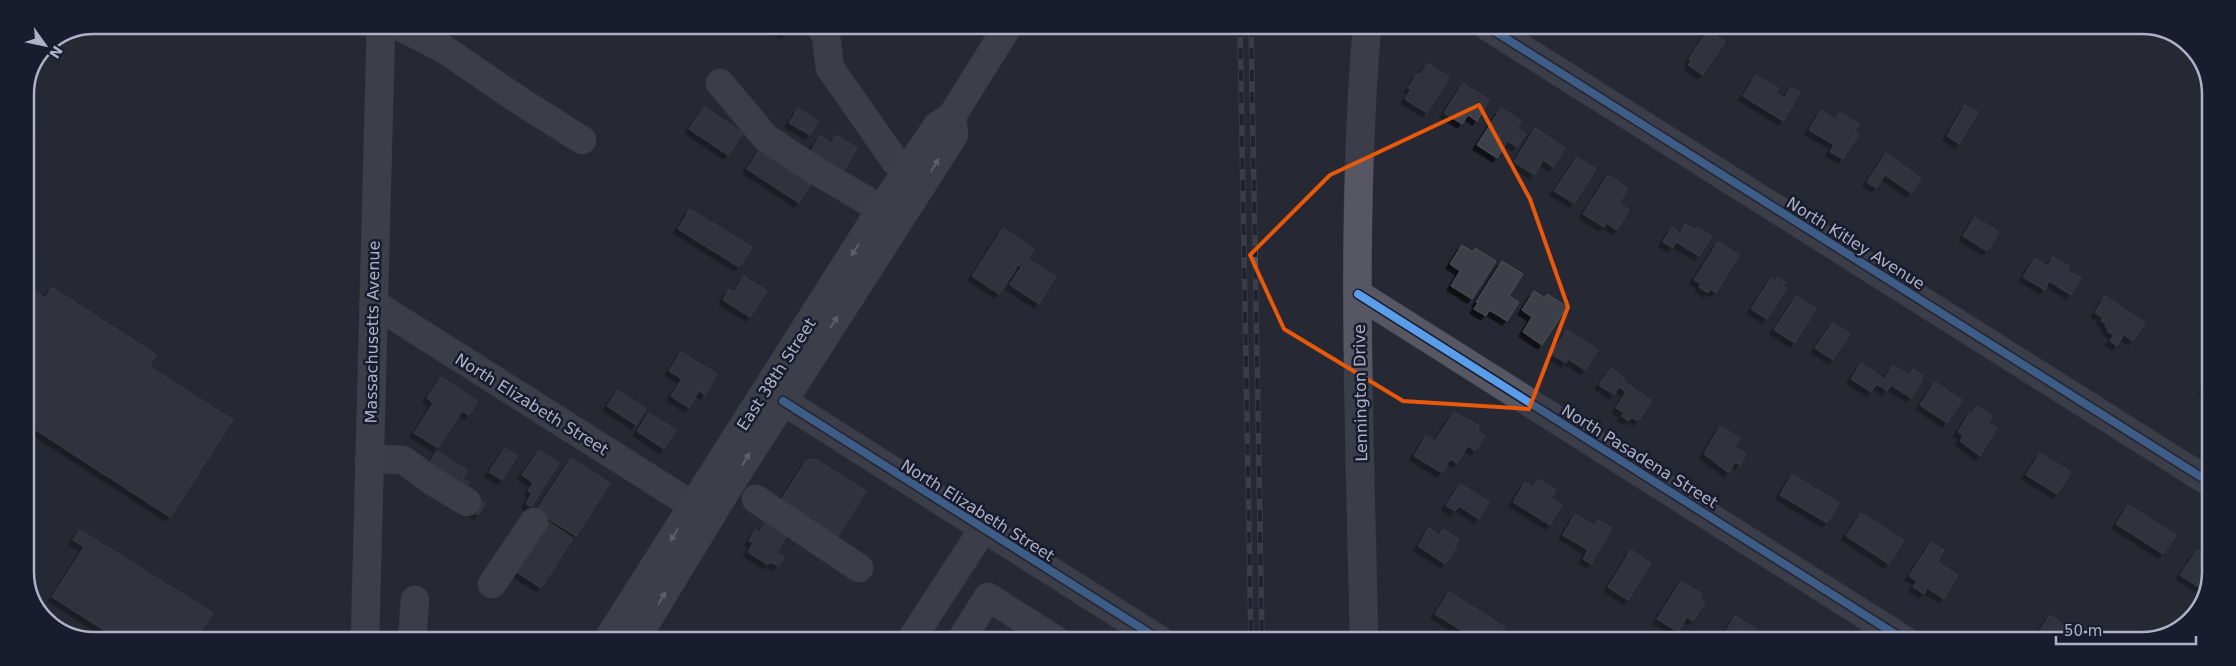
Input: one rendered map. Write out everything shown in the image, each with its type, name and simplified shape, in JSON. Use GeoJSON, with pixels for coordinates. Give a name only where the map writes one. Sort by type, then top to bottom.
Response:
{"type":"FeatureCollection","features":[{"type":"Feature","properties":{"kind":"main road","name":"Massachusetts Avenue"},"geometry":{"type":"LineString","coordinates":[[365,632],[381,34]]}},
{"type":"Feature","properties":{"kind":"main road","name":"East 38th Street"},"geometry":{"type":"LineString","coordinates":[[612,632],[881,209],[937,126],[952,116],[1003,34]]}},
{"type":"Feature","properties":{"kind":"main road","name":"East 38th Street"},"geometry":{"type":"LineString","coordinates":[[640,632],[783,401],[954,135],[952,116]]}},
{"type":"Feature","properties":{"kind":"street"},"geometry":{"type":"LineString","coordinates":[[415,34],[444,49],[517,99],[582,140]]}},
{"type":"Feature","properties":{"kind":"street"},"geometry":{"type":"LineString","coordinates":[[825,34],[830,68],[895,161],[908,169]]}},
{"type":"Feature","properties":{"kind":"street","name":"Lennington Drive"},"geometry":{"type":"LineString","coordinates":[[1366,34],[1359,128],[1357,216],[1370,632]]}},
{"type":"Feature","properties":{"kind":"street","name":"North Kitley Avenue"},"geometry":{"type":"LineString","coordinates":[[1501,34],[2202,478]]}},
{"type":"Feature","properties":{"kind":"street"},"geometry":{"type":"LineString","coordinates":[[720,84],[766,138],[805,164],[881,209]]}},
{"type":"Feature","properties":{"kind":"street","name":"North Pasadena Street"},"geometry":{"type":"LineString","coordinates":[[1358,294],[1892,632]]}},
{"type":"Feature","properties":{"kind":"street","name":"North Elizabeth Street"},"geometry":{"type":"LineString","coordinates":[[373,303],[692,505]]}},
{"type":"Feature","properties":{"kind":"street","name":"North Elizabeth Street"},"geometry":{"type":"LineString","coordinates":[[783,401],[1147,632]]}},
{"type":"Feature","properties":{"kind":"street"},"geometry":{"type":"LineString","coordinates":[[369,459],[403,460],[432,481],[467,502]]}},
{"type":"Feature","properties":{"kind":"street"},"geometry":{"type":"LineString","coordinates":[[756,499],[859,568]]}},
{"type":"Feature","properties":{"kind":"street"},"geometry":{"type":"LineString","coordinates":[[492,584],[534,522]]}},
{"type":"Feature","properties":{"kind":"street"},"geometry":{"type":"LineString","coordinates":[[916,632],[983,529]]}},
{"type":"Feature","properties":{"kind":"street"},"geometry":{"type":"LineString","coordinates":[[966,632],[988,597],[1043,632]]}},
{"type":"Feature","properties":{"kind":"street"},"geometry":{"type":"LineString","coordinates":[[413,632],[415,600]]}},
{"type":"Feature","properties":{"kind":"highlighted area"},"geometry":{"type":"Polygon","coordinates":[[[1479,105],[1530,199],[1568,307],[1529,409],[1403,401],[1284,329],[1250,255],[1330,175],[1479,105]]]}},
{"type":"Feature","properties":{"kind":"building"},"geometry":{"type":"Polygon","coordinates":[[[1705,34],[1714,34],[1725,42],[1703,75],[1688,65],[1691,61],[1689,59],[1705,34]]]}},
{"type":"Feature","properties":{"kind":"building"},"geometry":{"type":"Polygon","coordinates":[[[1428,63],[1449,77],[1427,113],[1405,99],[1411,89],[1408,88],[1418,73],[1420,75],[1428,63]]]}},
{"type":"Feature","properties":{"kind":"building"},"geometry":{"type":"Polygon","coordinates":[[[1756,75],[1778,88],[1776,93],[1784,98],[1791,87],[1800,93],[1783,121],[1743,96],[1756,75]]]}},
{"type":"Feature","properties":{"kind":"building"},"geometry":{"type":"Polygon","coordinates":[[[1463,83],[1489,100],[1477,121],[1468,115],[1462,124],[1444,113],[1463,83]]]}},
{"type":"Feature","properties":{"kind":"building"},"geometry":{"type":"Polygon","coordinates":[[[1965,105],[1978,112],[1959,144],[1947,136],[1965,105]]]}},
{"type":"Feature","properties":{"kind":"building"},"geometry":{"type":"Polygon","coordinates":[[[704,107],[743,133],[728,155],[689,129],[704,107]]]}},
{"type":"Feature","properties":{"kind":"building"},"geometry":{"type":"Polygon","coordinates":[[[798,108],[819,121],[810,135],[789,123],[798,108]]]}},
{"type":"Feature","properties":{"kind":"building"},"geometry":{"type":"Polygon","coordinates":[[[1501,108],[1521,121],[1517,128],[1526,134],[1517,147],[1508,141],[1497,158],[1477,145],[1501,108]]]}},
{"type":"Feature","properties":{"kind":"building"},"geometry":{"type":"Polygon","coordinates":[[[1821,110],[1835,119],[1839,112],[1859,124],[1855,131],[1859,134],[1843,159],[1830,152],[1834,145],[1809,130],[1821,110]]]}},
{"type":"Feature","properties":{"kind":"building"},"geometry":{"type":"Polygon","coordinates":[[[1535,128],[1565,148],[1553,167],[1543,160],[1534,175],[1514,162],[1535,128]]]}},
{"type":"Feature","properties":{"kind":"building"},"geometry":{"type":"Polygon","coordinates":[[[820,135],[831,143],[836,135],[857,148],[841,175],[827,166],[829,162],[811,151],[820,135]]]}},
{"type":"Feature","properties":{"kind":"building"},"geometry":{"type":"Polygon","coordinates":[[[760,149],[812,183],[799,203],[747,169],[760,149]]]}},
{"type":"Feature","properties":{"kind":"building"},"geometry":{"type":"Polygon","coordinates":[[[1886,153],[1921,178],[1911,193],[1885,175],[1876,188],[1867,182],[1886,153]]]}},
{"type":"Feature","properties":{"kind":"building"},"geometry":{"type":"Polygon","coordinates":[[[1577,157],[1596,169],[1574,203],[1554,191],[1577,157]]]}},
{"type":"Feature","properties":{"kind":"building"},"geometry":{"type":"Polygon","coordinates":[[[1608,175],[1628,188],[1619,203],[1629,210],[1617,230],[1606,223],[1604,227],[1583,214],[1608,175]]]}},
{"type":"Feature","properties":{"kind":"building"},"geometry":{"type":"Polygon","coordinates":[[[690,209],[752,247],[739,267],[678,229],[690,209]]]}},
{"type":"Feature","properties":{"kind":"building"},"geometry":{"type":"Polygon","coordinates":[[[1975,217],[1999,232],[1987,251],[1963,236],[1975,217]]]}},
{"type":"Feature","properties":{"kind":"building"},"geometry":{"type":"Polygon","coordinates":[[[1685,224],[1695,230],[1697,227],[1712,236],[1699,256],[1676,242],[1673,248],[1663,242],[1672,227],[1680,233],[1685,224]]]}},
{"type":"Feature","properties":{"kind":"building"},"geometry":{"type":"Polygon","coordinates":[[[1003,228],[1034,249],[1028,259],[1056,277],[1039,304],[1010,285],[1021,267],[1018,265],[999,294],[972,276],[1003,228]]]}},
{"type":"Feature","properties":{"kind":"building"},"geometry":{"type":"Polygon","coordinates":[[[1718,242],[1739,255],[1716,293],[1710,289],[1708,293],[1699,287],[1701,284],[1694,280],[1718,242]]]}},
{"type":"Feature","properties":{"kind":"building"},"geometry":{"type":"Polygon","coordinates":[[[1462,245],[1473,252],[1475,248],[1496,261],[1472,299],[1451,286],[1460,271],[1450,264],[1462,245]]]}},
{"type":"Feature","properties":{"kind":"building"},"geometry":{"type":"Polygon","coordinates":[[[2053,257],[2069,266],[2067,270],[2081,278],[2071,295],[2049,281],[2045,290],[2023,277],[2035,258],[2048,266],[2053,257]]]}},
{"type":"Feature","properties":{"kind":"building"},"geometry":{"type":"Polygon","coordinates":[[[1502,261],[1523,274],[1509,296],[1519,302],[1507,321],[1489,310],[1486,316],[1474,309],[1478,303],[1476,302],[1502,261]]]}},
{"type":"Feature","properties":{"kind":"building"},"geometry":{"type":"Polygon","coordinates":[[[744,276],[767,291],[750,317],[723,300],[729,289],[734,292],[744,276]]]}},
{"type":"Feature","properties":{"kind":"building"},"geometry":{"type":"Polygon","coordinates":[[[1778,277],[1785,282],[1783,286],[1787,288],[1767,319],[1751,309],[1771,278],[1775,281],[1778,277]]]}},
{"type":"Feature","properties":{"kind":"building"},"geometry":{"type":"Polygon","coordinates":[[[52,287],[156,355],[149,366],[233,420],[170,517],[34,429],[34,291],[45,298],[52,287]]]}},
{"type":"Feature","properties":{"kind":"building"},"geometry":{"type":"Polygon","coordinates":[[[1534,291],[1545,298],[1547,294],[1567,307],[1542,345],[1523,332],[1532,317],[1522,310],[1534,291]]]}},
{"type":"Feature","properties":{"kind":"building"},"geometry":{"type":"Polygon","coordinates":[[[1796,296],[1816,309],[1795,343],[1774,330],[1796,296]]]}},
{"type":"Feature","properties":{"kind":"building"},"geometry":{"type":"Polygon","coordinates":[[[2105,296],[2145,323],[2133,341],[2124,335],[2117,346],[2110,341],[2114,335],[2108,332],[2106,324],[2101,321],[2103,318],[2095,313],[2105,296]]]}},
{"type":"Feature","properties":{"kind":"building"},"geometry":{"type":"Polygon","coordinates":[[[1833,322],[1850,334],[1833,360],[1815,348],[1833,322]]]}},
{"type":"Feature","properties":{"kind":"building"},"geometry":{"type":"Polygon","coordinates":[[[1567,330],[1598,350],[1585,370],[1568,359],[1566,363],[1551,354],[1567,330]]]}},
{"type":"Feature","properties":{"kind":"building"},"geometry":{"type":"Polygon","coordinates":[[[681,352],[717,374],[705,395],[699,391],[689,408],[671,396],[682,379],[669,371],[681,352]]]}},
{"type":"Feature","properties":{"kind":"building"},"geometry":{"type":"Polygon","coordinates":[[[1861,363],[1884,379],[1893,365],[1909,375],[1913,369],[1923,376],[1921,383],[1911,398],[1891,385],[1887,391],[1877,384],[1871,392],[1851,379],[1861,363]]]}},
{"type":"Feature","properties":{"kind":"building"},"geometry":{"type":"Polygon","coordinates":[[[1611,368],[1625,378],[1623,381],[1652,401],[1638,421],[1631,417],[1629,421],[1621,416],[1624,413],[1616,408],[1626,392],[1619,387],[1614,395],[1599,385],[1611,368]]]}},
{"type":"Feature","properties":{"kind":"building"},"geometry":{"type":"Polygon","coordinates":[[[441,377],[478,401],[469,415],[462,411],[438,448],[414,433],[433,403],[427,398],[441,377]]]}},
{"type":"Feature","properties":{"kind":"building"},"geometry":{"type":"Polygon","coordinates":[[[1935,382],[1962,400],[1947,423],[1920,405],[1935,382]]]}},
{"type":"Feature","properties":{"kind":"building"},"geometry":{"type":"Polygon","coordinates":[[[618,390],[646,409],[636,425],[607,406],[618,390]]]}},
{"type":"Feature","properties":{"kind":"building"},"geometry":{"type":"Polygon","coordinates":[[[1977,406],[1992,416],[1988,423],[1997,428],[1980,456],[1960,441],[1963,436],[1958,432],[1970,412],[1972,413],[1977,406]]]}},
{"type":"Feature","properties":{"kind":"building"},"geometry":{"type":"Polygon","coordinates":[[[1454,412],[1480,426],[1477,431],[1485,436],[1475,451],[1468,446],[1457,463],[1450,459],[1442,473],[1414,456],[1426,436],[1435,441],[1454,412]]]}},
{"type":"Feature","properties":{"kind":"building"},"geometry":{"type":"Polygon","coordinates":[[[649,413],[676,430],[664,449],[637,431],[649,413]]]}},
{"type":"Feature","properties":{"kind":"building"},"geometry":{"type":"Polygon","coordinates":[[[1720,426],[1740,438],[1735,447],[1746,454],[1740,465],[1735,462],[1729,473],[1704,454],[1720,426]]]}},
{"type":"Feature","properties":{"kind":"building"},"geometry":{"type":"Polygon","coordinates":[[[505,448],[517,456],[502,480],[489,472],[505,448]]]}},
{"type":"Feature","properties":{"kind":"building"},"geometry":{"type":"Polygon","coordinates":[[[539,450],[559,463],[531,507],[526,504],[532,493],[528,491],[533,483],[522,475],[539,450]]]}},
{"type":"Feature","properties":{"kind":"building"},"geometry":{"type":"Polygon","coordinates":[[[437,451],[468,471],[463,478],[469,482],[462,494],[425,470],[437,451]]]}},
{"type":"Feature","properties":{"kind":"building"},"geometry":{"type":"Polygon","coordinates":[[[2040,453],[2071,472],[2057,494],[2026,475],[2040,453]]]}},
{"type":"Feature","properties":{"kind":"building"},"geometry":{"type":"Polygon","coordinates":[[[571,458],[610,483],[576,536],[536,511],[571,458]]]}},
{"type":"Feature","properties":{"kind":"building"},"geometry":{"type":"Polygon","coordinates":[[[815,459],[866,491],[836,539],[779,503],[806,461],[815,459]]]}},
{"type":"Feature","properties":{"kind":"building"},"geometry":{"type":"Polygon","coordinates":[[[1792,474],[1839,503],[1827,523],[1780,495],[1792,474]]]}},
{"type":"Feature","properties":{"kind":"building"},"geometry":{"type":"Polygon","coordinates":[[[1538,479],[1556,490],[1551,498],[1562,505],[1550,525],[1513,502],[1525,482],[1533,487],[1538,479]]]}},
{"type":"Feature","properties":{"kind":"building"},"geometry":{"type":"Polygon","coordinates":[[[1460,484],[1489,502],[1479,519],[1459,506],[1455,511],[1446,506],[1460,484]]]}},
{"type":"Feature","properties":{"kind":"building"},"geometry":{"type":"Polygon","coordinates":[[[473,496],[486,504],[478,515],[466,508],[473,496]]]}},
{"type":"Feature","properties":{"kind":"building"},"geometry":{"type":"Polygon","coordinates":[[[2128,505],[2176,535],[2163,554],[2116,524],[2128,505]]]}},
{"type":"Feature","properties":{"kind":"building"},"geometry":{"type":"Polygon","coordinates":[[[1861,513],[1904,540],[1889,564],[1846,536],[1861,513]]]}},
{"type":"Feature","properties":{"kind":"building"},"geometry":{"type":"Polygon","coordinates":[[[1575,514],[1595,526],[1598,520],[1612,528],[1591,564],[1583,559],[1588,550],[1563,535],[1575,514]]]}},
{"type":"Feature","properties":{"kind":"building"},"geometry":{"type":"Polygon","coordinates":[[[547,521],[573,538],[541,588],[515,571],[547,521]]]}},
{"type":"Feature","properties":{"kind":"building"},"geometry":{"type":"Polygon","coordinates":[[[765,523],[786,537],[777,553],[784,557],[778,566],[770,562],[768,565],[748,552],[753,543],[749,541],[756,529],[759,532],[765,523]]]}},
{"type":"Feature","properties":{"kind":"building"},"geometry":{"type":"Polygon","coordinates":[[[1429,528],[1439,535],[1443,529],[1459,539],[1455,545],[1457,546],[1445,564],[1418,546],[1429,528]]]}},
{"type":"Feature","properties":{"kind":"building"},"geometry":{"type":"Polygon","coordinates":[[[80,530],[213,613],[201,632],[107,632],[52,597],[84,547],[73,540],[80,530]]]}},
{"type":"Feature","properties":{"kind":"building"},"geometry":{"type":"Polygon","coordinates":[[[1931,542],[1944,550],[1937,562],[1958,575],[1944,599],[1927,588],[1924,594],[1913,587],[1917,581],[1909,576],[1931,542]]]}},
{"type":"Feature","properties":{"kind":"building"},"geometry":{"type":"Polygon","coordinates":[[[2202,548],[2202,580],[2200,588],[2180,575],[2198,549],[2200,551],[2202,548]]]}},
{"type":"Feature","properties":{"kind":"building"},"geometry":{"type":"Polygon","coordinates":[[[1631,550],[1651,563],[1628,600],[1608,587],[1631,550]]]}},
{"type":"Feature","properties":{"kind":"building"},"geometry":{"type":"Polygon","coordinates":[[[1681,581],[1702,594],[1699,599],[1705,602],[1693,621],[1687,617],[1678,632],[1657,619],[1681,581]]]}},
{"type":"Feature","properties":{"kind":"building"},"geometry":{"type":"Polygon","coordinates":[[[1449,592],[1505,627],[1502,632],[1464,632],[1435,614],[1449,592]]]}},
{"type":"Feature","properties":{"kind":"building"},"geometry":{"type":"Polygon","coordinates":[[[2050,615],[2066,626],[2062,632],[2040,631],[2050,615]]]}},
{"type":"Feature","properties":{"kind":"building"},"geometry":{"type":"Polygon","coordinates":[[[1735,616],[1760,632],[1726,632],[1735,616]]]}},
{"type":"Feature","properties":{"kind":"railway"},"geometry":{"type":"LineString","coordinates":[[1240,34],[1251,632]]}},
{"type":"Feature","properties":{"kind":"railway"},"geometry":{"type":"LineString","coordinates":[[1251,34],[1262,632]]}},
{"type":"Feature","properties":{"kind":"cycle path"},"geometry":{"type":"LineString","coordinates":[[1499,34],[2202,478]]}},
{"type":"Feature","properties":{"kind":"cycle path"},"geometry":{"type":"LineString","coordinates":[[1358,294],[1892,632]]}},
{"type":"Feature","properties":{"kind":"cycle path"},"geometry":{"type":"LineString","coordinates":[[783,401],[1147,632]]}}]}
